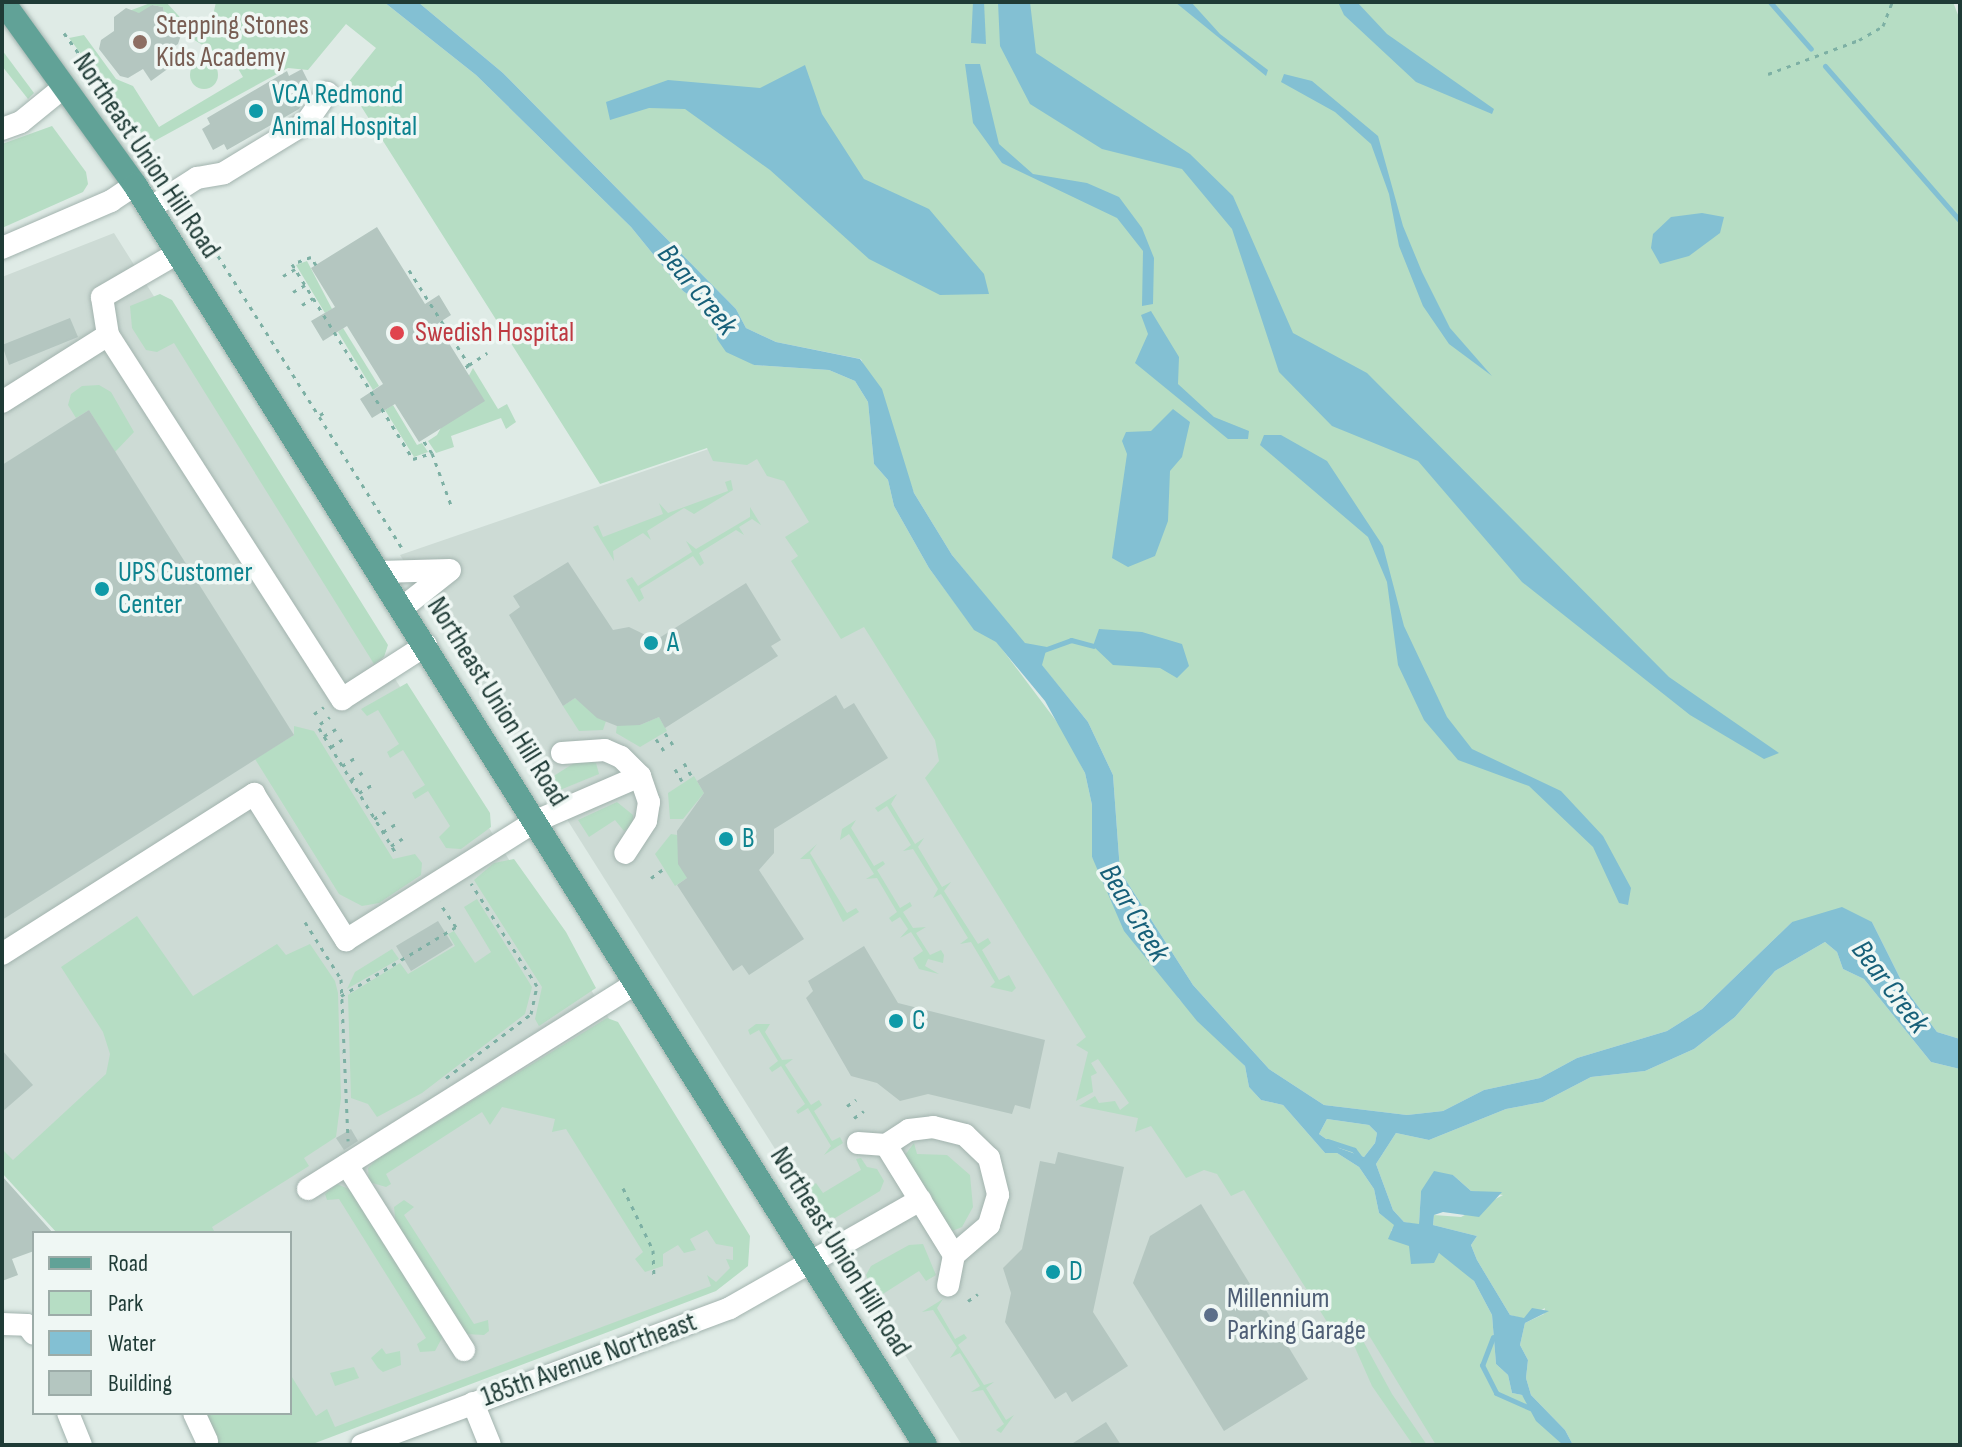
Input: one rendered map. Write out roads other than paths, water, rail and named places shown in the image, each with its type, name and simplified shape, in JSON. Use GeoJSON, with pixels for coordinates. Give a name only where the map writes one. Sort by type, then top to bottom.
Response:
{"type":"FeatureCollection","features":[{"type":"Feature","properties":{"kind":"main road","name":"Northeast Union Hill Road"},"geometry":{"type":"LineString","coordinates":[[3,2],[150,208],[925,1445]]}},
{"type":"Feature","properties":{"kind":"street"},"geometry":{"type":"LineString","coordinates":[[2,129],[21,122],[64,87]]}},
{"type":"Feature","properties":{"kind":"street"},"geometry":{"type":"LineString","coordinates":[[150,208],[197,178],[224,173],[306,123],[327,93]]}},
{"type":"Feature","properties":{"kind":"street"},"geometry":{"type":"LineString","coordinates":[[2,248],[111,201],[135,185]]}},
{"type":"Feature","properties":{"kind":"street"},"geometry":{"type":"LineString","coordinates":[[178,253],[102,297],[108,335],[342,699],[426,645]]}},
{"type":"Feature","properties":{"kind":"street"},"geometry":{"type":"LineString","coordinates":[[2,402],[108,335]]}},
{"type":"Feature","properties":{"kind":"street"},"geometry":{"type":"LineString","coordinates":[[379,572],[450,570],[402,608]]}},
{"type":"Feature","properties":{"kind":"street"},"geometry":{"type":"LineString","coordinates":[[562,753],[605,750],[621,757],[640,776],[649,802],[646,821],[625,853]]}},
{"type":"Feature","properties":{"kind":"street"},"geometry":{"type":"LineString","coordinates":[[2,954],[254,794],[346,940],[536,821],[640,776]]}},
{"type":"Feature","properties":{"kind":"street"},"geometry":{"type":"LineString","coordinates":[[308,1189],[342,1157],[636,983]]}},
{"type":"Feature","properties":{"kind":"street"},"geometry":{"type":"LineString","coordinates":[[858,1143],[886,1145],[909,1130],[933,1127],[965,1135],[989,1158],[998,1195],[989,1225],[954,1255],[948,1285]]}},
{"type":"Feature","properties":{"kind":"street"},"geometry":{"type":"LineString","coordinates":[[886,1145],[954,1255]]}},
{"type":"Feature","properties":{"kind":"street"},"geometry":{"type":"LineString","coordinates":[[342,1157],[464,1350]]}},
{"type":"Feature","properties":{"kind":"street","name":"185th Avenue Northeast"},"geometry":{"type":"LineString","coordinates":[[362,1445],[730,1308],[813,1265],[920,1200]]}},
{"type":"Feature","properties":{"kind":"street"},"geometry":{"type":"LineString","coordinates":[[2,1324],[27,1325],[32,1331]]}},
{"type":"Feature","properties":{"kind":"street"},"geometry":{"type":"LineString","coordinates":[[473,1403],[490,1445]]}},
{"type":"Feature","properties":{"kind":"street"},"geometry":{"type":"LineString","coordinates":[[69,1415],[81,1445]]}},
{"type":"Feature","properties":{"kind":"street"},"geometry":{"type":"LineString","coordinates":[[195,1415],[207,1441]]}},
{"type":"Feature","properties":{"kind":"water","name":"Bear Creek"},"geometry":{"type":"Polygon","coordinates":[[[384,2],[418,2],[503,73],[736,309],[746,328],[776,342],[860,359],[882,389],[914,493],[952,555],[1025,643],[1047,647],[1042,665],[1088,722],[1113,775],[1120,871],[1193,985],[1269,1069],[1324,1105],[1407,1115],[1443,1111],[1484,1090],[1540,1078],[1577,1058],[1667,1031],[1702,1009],[1792,922],[1842,907],[1872,922],[1906,990],[1937,1032],[1960,1039],[1960,1069],[1931,1062],[1864,979],[1843,969],[1837,952],[1825,942],[1775,971],[1735,1017],[1694,1049],[1645,1071],[1591,1077],[1543,1102],[1506,1109],[1429,1140],[1396,1133],[1376,1164],[1393,1210],[1404,1222],[1419,1224],[1421,1191],[1434,1171],[1453,1175],[1471,1191],[1502,1192],[1479,1217],[1443,1212],[1434,1215],[1433,1225],[1477,1236],[1471,1245],[1477,1260],[1510,1315],[1524,1318],[1532,1308],[1549,1311],[1525,1323],[1520,1345],[1528,1360],[1526,1378],[1531,1395],[1565,1430],[1573,1445],[1563,1445],[1536,1421],[1522,1395],[1512,1393],[1508,1375],[1496,1364],[1492,1315],[1474,1281],[1439,1253],[1434,1263],[1411,1264],[1409,1246],[1388,1239],[1394,1225],[1379,1213],[1374,1189],[1359,1167],[1337,1153],[1325,1153],[1283,1105],[1261,1100],[1249,1087],[1245,1066],[1197,1021],[1124,931],[1092,857],[1092,805],[1085,773],[1045,701],[996,642],[974,630],[929,568],[894,506],[888,480],[874,464],[868,402],[855,381],[829,370],[754,365],[726,352],[717,339],[714,313],[683,291],[631,227],[476,75],[384,2]],[[1327,1119],[1319,1134],[1339,1148],[1364,1157],[1375,1143],[1377,1133],[1369,1125],[1327,1119]]]}},
{"type":"Feature","properties":{"kind":"water"},"geometry":{"type":"Polygon","coordinates":[[[973,2],[984,2],[986,44],[971,43],[973,2]]]}},
{"type":"Feature","properties":{"kind":"water"},"geometry":{"type":"Polygon","coordinates":[[[998,2],[1030,2],[1036,53],[1190,154],[1233,196],[1293,333],[1367,373],[1669,677],[1779,753],[1764,759],[1690,715],[1522,582],[1418,461],[1332,426],[1279,372],[1232,229],[1182,169],[1102,149],[1030,104],[1000,46],[998,2]]]}},
{"type":"Feature","properties":{"kind":"water"},"geometry":{"type":"Polygon","coordinates":[[[1175,2],[1191,2],[1220,34],[1268,70],[1266,76],[1175,2]]]}},
{"type":"Feature","properties":{"kind":"water"},"geometry":{"type":"Polygon","coordinates":[[[1338,2],[1357,2],[1387,34],[1494,109],[1492,114],[1416,82],[1344,15],[1338,2]]]}},
{"type":"Feature","properties":{"kind":"water"},"geometry":{"type":"Polygon","coordinates":[[[965,64],[980,64],[999,144],[1033,174],[1087,183],[1119,197],[1142,228],[1154,258],[1153,304],[1142,306],[1143,251],[1117,218],[1002,163],[973,123],[965,64]]]}},
{"type":"Feature","properties":{"kind":"water"},"geometry":{"type":"Polygon","coordinates":[[[805,65],[822,114],[864,179],[929,209],[984,274],[989,294],[940,295],[869,259],[770,170],[685,109],[649,108],[610,120],[606,102],[668,80],[760,88],[805,65]]]}},
{"type":"Feature","properties":{"kind":"water"},"geometry":{"type":"Polygon","coordinates":[[[1284,74],[1312,81],[1378,136],[1403,226],[1422,272],[1450,328],[1492,376],[1449,344],[1423,306],[1399,246],[1389,194],[1371,144],[1335,112],[1281,82],[1284,74]]]}},
{"type":"Feature","properties":{"kind":"water"},"geometry":{"type":"Polygon","coordinates":[[[1702,213],[1724,217],[1720,233],[1689,256],[1660,264],[1651,248],[1653,234],[1671,217],[1702,213]]]}},
{"type":"Feature","properties":{"kind":"water"},"geometry":{"type":"Polygon","coordinates":[[[1151,311],[1179,357],[1178,384],[1214,417],[1249,431],[1248,439],[1228,439],[1135,363],[1148,334],[1141,315],[1151,311]]]}},
{"type":"Feature","properties":{"kind":"water"},"geometry":{"type":"Polygon","coordinates":[[[1173,409],[1190,422],[1182,457],[1170,471],[1168,521],[1155,556],[1128,567],[1112,558],[1127,454],[1122,441],[1126,432],[1151,431],[1173,409]]]}},
{"type":"Feature","properties":{"kind":"water"},"geometry":{"type":"Polygon","coordinates":[[[1264,435],[1281,435],[1327,461],[1383,546],[1404,626],[1447,717],[1472,749],[1561,791],[1603,836],[1631,888],[1628,905],[1619,903],[1593,847],[1529,786],[1458,760],[1424,720],[1398,665],[1387,582],[1368,537],[1260,445],[1264,435]]]}},
{"type":"Feature","properties":{"kind":"water"},"geometry":{"type":"Polygon","coordinates":[[[1099,629],[1142,632],[1182,644],[1189,666],[1177,678],[1160,668],[1113,665],[1093,646],[1099,629]]]}},
{"type":"Feature","properties":{"kind":"waterway"},"geometry":{"type":"LineString","coordinates":[[1770,2],[1811,49]]}},
{"type":"Feature","properties":{"kind":"waterway"},"geometry":{"type":"LineString","coordinates":[[1825,66],[1960,221]]}},
{"type":"Feature","properties":{"kind":"waterway"},"geometry":{"type":"LineString","coordinates":[[1041,651],[1071,640],[1093,646]]}},
{"type":"Feature","properties":{"kind":"waterway"},"geometry":{"type":"LineString","coordinates":[[1327,1141],[1354,1150],[1360,1158]]}},
{"type":"Feature","properties":{"kind":"waterway"},"geometry":{"type":"LineString","coordinates":[[1493,1337],[1482,1365],[1496,1393],[1530,1408]]}},
{"type":"Feature","properties":{"kind":"place","name":"Stepping Stones Kids Academy"},"geometry":{"type":"Point","coordinates":[140,42]}},
{"type":"Feature","properties":{"kind":"place","name":"VCA Redmond Animal Hospital"},"geometry":{"type":"Point","coordinates":[256,111]}},
{"type":"Feature","properties":{"kind":"place","name":"Swedish Hospital"},"geometry":{"type":"Point","coordinates":[397,333]}},
{"type":"Feature","properties":{"kind":"place","name":"UPS Customer Center"},"geometry":{"type":"Point","coordinates":[102,589]}},
{"type":"Feature","properties":{"kind":"place","name":"A"},"geometry":{"type":"Point","coordinates":[651,643]}},
{"type":"Feature","properties":{"kind":"place","name":"B"},"geometry":{"type":"Point","coordinates":[726,839]}},
{"type":"Feature","properties":{"kind":"place","name":"C"},"geometry":{"type":"Point","coordinates":[896,1021]}},
{"type":"Feature","properties":{"kind":"place","name":"D"},"geometry":{"type":"Point","coordinates":[1053,1272]}},
{"type":"Feature","properties":{"kind":"place","name":"Millennium Parking Garage"},"geometry":{"type":"Point","coordinates":[1211,1315]}}]}
